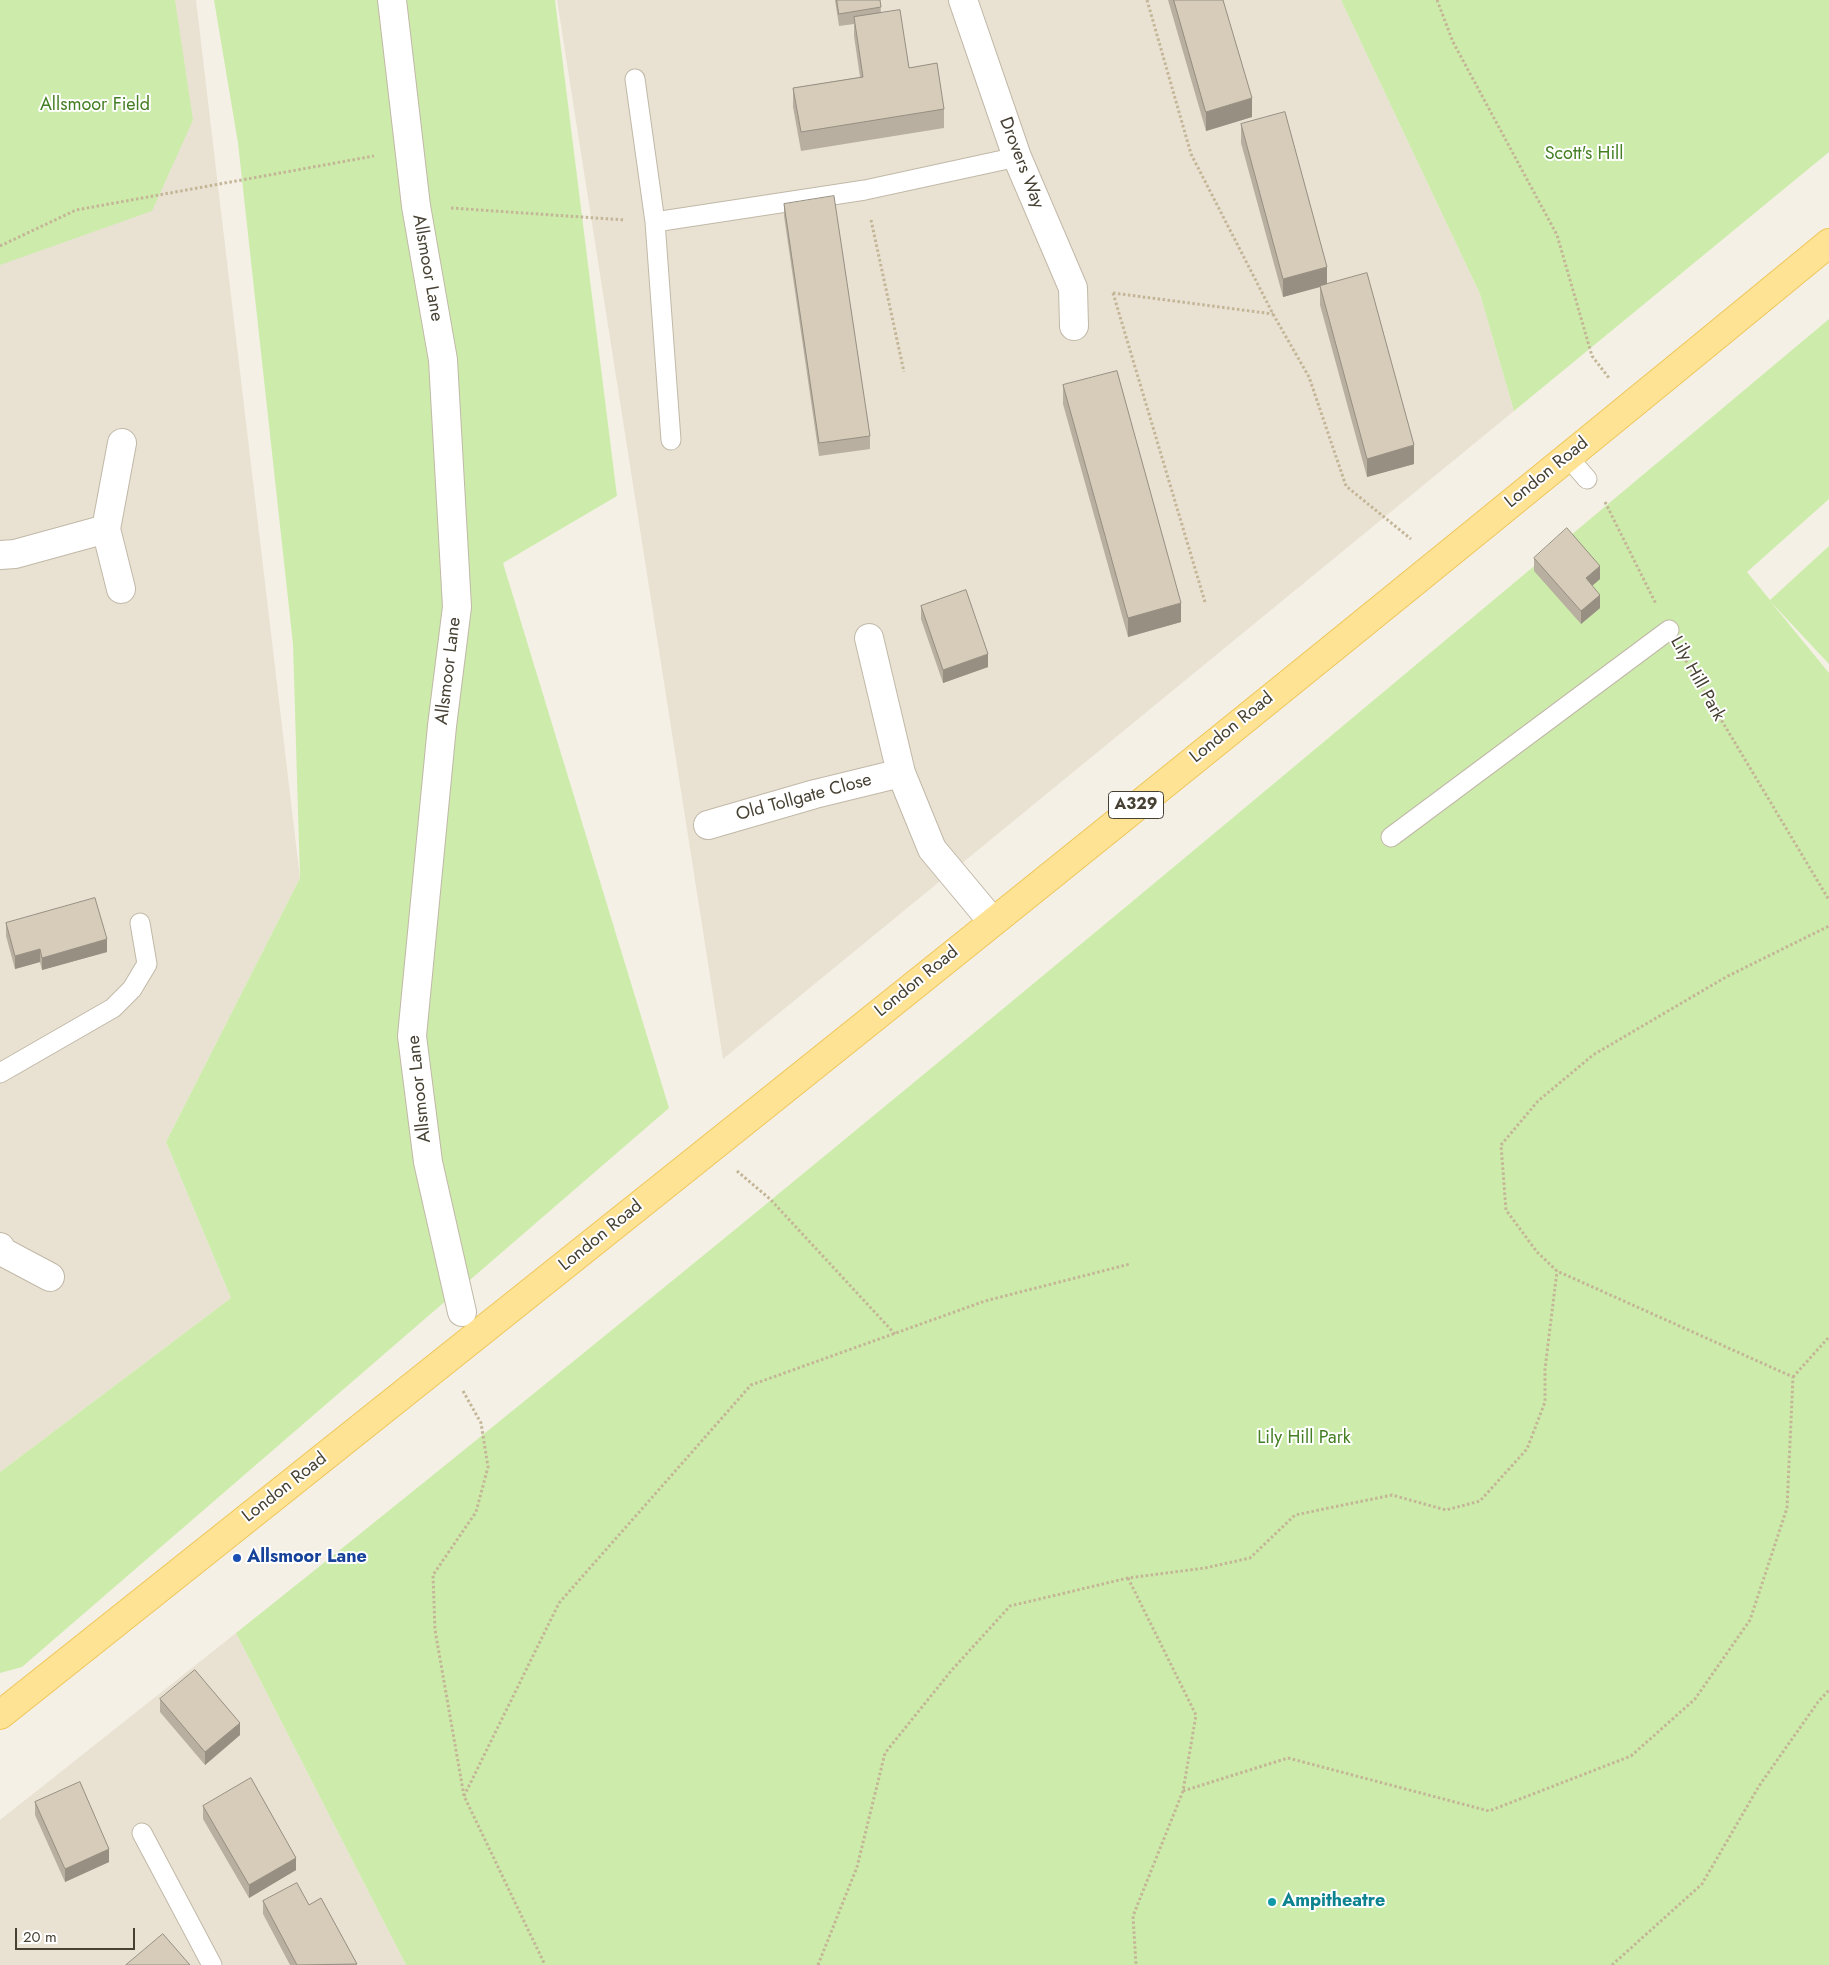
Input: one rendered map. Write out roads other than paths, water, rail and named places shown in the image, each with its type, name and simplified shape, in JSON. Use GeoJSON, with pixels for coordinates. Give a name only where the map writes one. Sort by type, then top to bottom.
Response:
{"type":"FeatureCollection","features":[{"type":"Feature","properties":{"kind":"main road","name":"London Road"},"geometry":{"type":"LineString","coordinates":[[0,1715],[479,1334],[1568,457],[1829,243]]}},
{"type":"Feature","properties":{"kind":"street","name":"Allsmoor Lane"},"geometry":{"type":"LineString","coordinates":[[392,0],[416,206],[443,360],[456,607],[442,726],[412,1036],[428,1162],[462,1312]]}},
{"type":"Feature","properties":{"kind":"street","name":"Drovers Way"},"geometry":{"type":"LineString","coordinates":[[963,0],[1017,158],[1073,288],[1074,326]]}},
{"type":"Feature","properties":{"kind":"street"},"geometry":{"type":"LineString","coordinates":[[121,588],[106,529],[122,443]]}},
{"type":"Feature","properties":{"kind":"street"},"geometry":{"type":"LineString","coordinates":[[0,555],[15,554],[106,529]]}},
{"type":"Feature","properties":{"kind":"street"},"geometry":{"type":"LineString","coordinates":[[870,638],[901,773],[932,849],[992,921]]}},
{"type":"Feature","properties":{"kind":"street","name":"Old Tollgate Close"},"geometry":{"type":"LineString","coordinates":[[708,825],[815,794],[901,773]]}},
{"type":"Feature","properties":{"kind":"street"},"geometry":{"type":"LineString","coordinates":[[1,1251],[50,1278]]}},
{"type":"Feature","properties":{"kind":"lane"},"geometry":{"type":"LineString","coordinates":[[635,79],[655,222],[671,440]]}},
{"type":"Feature","properties":{"kind":"lane"},"geometry":{"type":"LineString","coordinates":[[655,222],[865,190],[1017,158]]}},
{"type":"Feature","properties":{"kind":"lane"},"geometry":{"type":"LineString","coordinates":[[1568,457],[1587,479]]}},
{"type":"Feature","properties":{"kind":"lane"},"geometry":{"type":"LineString","coordinates":[[1391,838],[1669,630]]}},
{"type":"Feature","properties":{"kind":"lane"},"geometry":{"type":"LineString","coordinates":[[0,1073],[112,1008],[132,989],[147,964],[140,922]]}},
{"type":"Feature","properties":{"kind":"lane","name":"Allsmoor Lane"},"geometry":{"type":"LineString","coordinates":[[462,1312],[479,1334]]}},
{"type":"Feature","properties":{"kind":"lane"},"geometry":{"type":"LineString","coordinates":[[142,1834],[212,1965]]}},
{"type":"Feature","properties":{"kind":"place","name":"Allsmoor Lane"},"geometry":{"type":"Point","coordinates":[237,1558]}},
{"type":"Feature","properties":{"kind":"place","name":"Ampitheatre"},"geometry":{"type":"Point","coordinates":[1272,1902]}},
{"type":"Feature","properties":{"kind":"park label","name":"Allsmoor Field"},"geometry":{"type":"Point","coordinates":[95,106]}},
{"type":"Feature","properties":{"kind":"park label","name":"Scott's Hill"},"geometry":{"type":"Point","coordinates":[1584,155]}},
{"type":"Feature","properties":{"kind":"park label","name":"Lily Hill Park"},"geometry":{"type":"Point","coordinates":[1304,1439]}}]}
